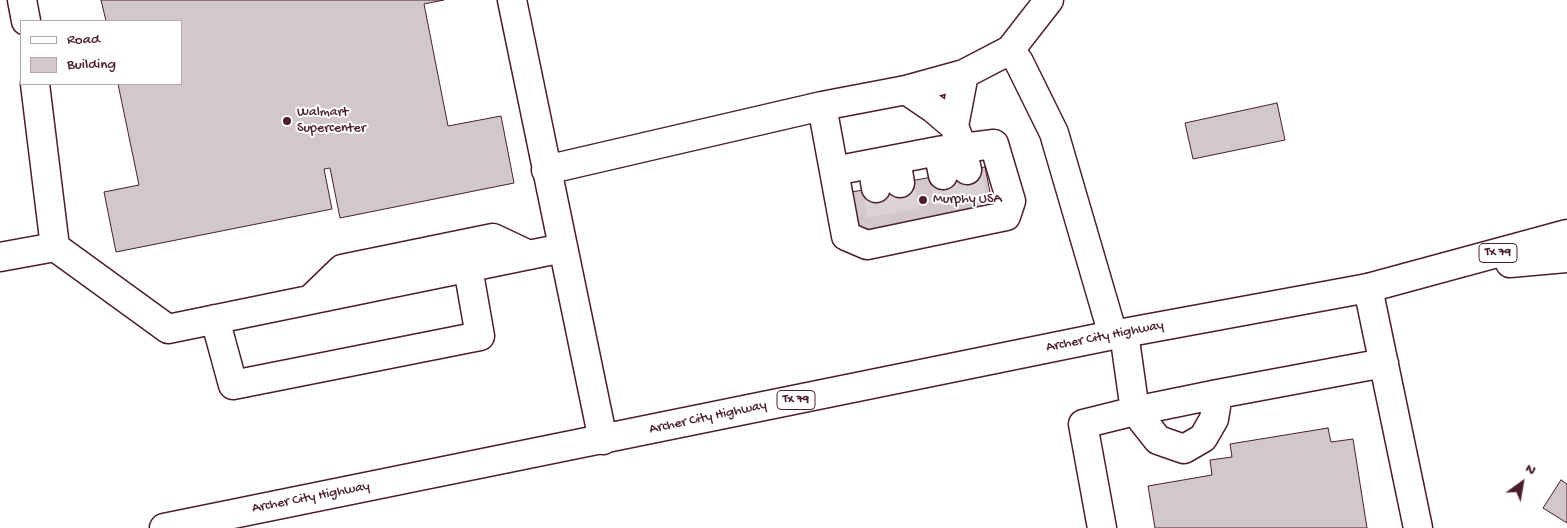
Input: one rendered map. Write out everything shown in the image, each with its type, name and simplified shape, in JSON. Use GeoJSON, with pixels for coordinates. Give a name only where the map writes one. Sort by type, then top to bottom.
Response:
{"type":"FeatureCollection","features":[{"type":"Feature","properties":{"kind":"main road"},"geometry":{"type":"LineString","coordinates":[[22,0],[26,20]]}},
{"type":"Feature","properties":{"kind":"main road"},"geometry":{"type":"LineString","coordinates":[[512,0],[603,440]]}},
{"type":"Feature","properties":{"kind":"main road"},"geometry":{"type":"LineString","coordinates":[[546,170],[822,106],[906,90],[964,74],[1010,50],[1049,0]]}},
{"type":"Feature","properties":{"kind":"main road"},"geometry":{"type":"LineString","coordinates":[[1010,50],[1019,62],[1054,133],[1119,334],[1135,411],[1158,440],[1184,449],[1203,438],[1214,419],[1218,394]]}},
{"type":"Feature","properties":{"kind":"main road"},"geometry":{"type":"LineString","coordinates":[[953,154],[964,74]]}},
{"type":"Feature","properties":{"kind":"main road"},"geometry":{"type":"LineString","coordinates":[[35,85],[55,247]]}},
{"type":"Feature","properties":{"kind":"main road"},"geometry":{"type":"LineString","coordinates":[[906,90],[934,109],[953,154]]}},
{"type":"Feature","properties":{"kind":"main road"},"geometry":{"type":"LineString","coordinates":[[822,106],[834,171],[846,236],[867,245],[896,232],[965,219],[1006,216],[1011,202],[994,144],[886,173],[834,171]]}},
{"type":"Feature","properties":{"kind":"main road","name":"Archer City Highway"},"geometry":{"type":"LineString","coordinates":[[164,528],[1119,334],[1368,288],[1567,234]]}},
{"type":"Feature","properties":{"kind":"main road"},"geometry":{"type":"LineString","coordinates":[[310,300],[342,269],[493,238],[529,255]]}},
{"type":"Feature","properties":{"kind":"main road"},"geometry":{"type":"LineString","coordinates":[[0,257],[55,247],[168,329],[563,248]]}},
{"type":"Feature","properties":{"kind":"main road","name":"Archer City Highway"},"geometry":{"type":"LineString","coordinates":[[1429,272],[1567,258]]}},
{"type":"Feature","properties":{"kind":"main road"},"geometry":{"type":"LineString","coordinates":[[215,319],[233,385],[480,336],[468,268]]}},
{"type":"Feature","properties":{"kind":"main road"},"geometry":{"type":"LineString","coordinates":[[1368,288],[1418,528]]}},
{"type":"Feature","properties":{"kind":"main road"},"geometry":{"type":"LineString","coordinates":[[1102,528],[1083,424],[1218,394],[1384,363]]}},
{"type":"Feature","properties":{"kind":"building","name":"Walmart Supercenter"},"geometry":{"type":"Polygon","coordinates":[[[101,0],[444,0],[424,4],[448,126],[501,116],[514,183],[340,218],[330,168],[324,169],[332,209],[116,252],[104,192],[139,185],[118,85],[182,85],[182,20],[106,20],[101,0]]]}},
{"type":"Feature","properties":{"kind":"building"},"geometry":{"type":"Polygon","coordinates":[[[1277,103],[1285,140],[1193,159],[1185,123],[1277,103]]]}},
{"type":"Feature","properties":{"kind":"building","name":"Murphy USA"},"geometry":{"type":"Polygon","coordinates":[[[985,167],[993,207],[860,233],[852,192],[985,167]]]}},
{"type":"Feature","properties":{"kind":"building"},"geometry":{"type":"Polygon","coordinates":[[[1328,428],[1331,442],[1353,439],[1367,528],[1155,528],[1148,486],[1212,475],[1210,460],[1232,457],[1230,444],[1328,428]]]}},
{"type":"Feature","properties":{"kind":"building"},"geometry":{"type":"Polygon","coordinates":[[[1561,480],[1567,484],[1567,523],[1543,508],[1561,480]]]}},
{"type":"Feature","properties":{"kind":"tunnel"},"geometry":{"type":"LineString","coordinates":[[967,170],[975,211]]}},
{"type":"Feature","properties":{"kind":"tunnel"},"geometry":{"type":"LineString","coordinates":[[943,175],[952,215]]}},
{"type":"Feature","properties":{"kind":"tunnel"},"geometry":{"type":"LineString","coordinates":[[900,183],[907,224]]}},
{"type":"Feature","properties":{"kind":"tunnel"},"geometry":{"type":"LineString","coordinates":[[876,188],[883,228]]}},
{"type":"Feature","properties":{"kind":"place","name":"Walmart Supercenter"},"geometry":{"type":"Point","coordinates":[287,121]}},
{"type":"Feature","properties":{"kind":"place","name":"Murphy USA"},"geometry":{"type":"Point","coordinates":[923,200]}}]}
